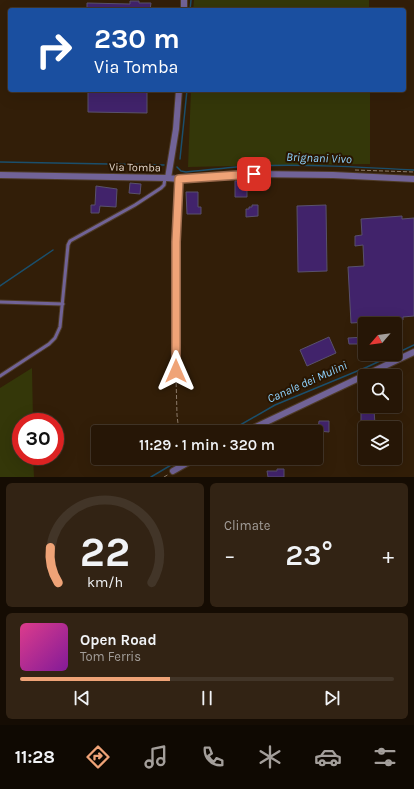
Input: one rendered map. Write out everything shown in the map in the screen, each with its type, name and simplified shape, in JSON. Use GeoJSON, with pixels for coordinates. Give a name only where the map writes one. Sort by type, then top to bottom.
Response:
{"type":"FeatureCollection","features":[{"type":"Feature","properties":{"kind":"street"},"geometry":{"type":"LineString","coordinates":[[166,178],[176,130],[179,92]]}},
{"type":"Feature","properties":{"kind":"street","name":"Via Tomba"},"geometry":{"type":"LineString","coordinates":[[0,175],[179,179],[254,174],[333,175],[414,179]]}},
{"type":"Feature","properties":{"kind":"street"},"geometry":{"type":"LineString","coordinates":[[176,371],[176,242],[179,179]]}},
{"type":"Feature","properties":{"kind":"street"},"geometry":{"type":"LineString","coordinates":[[260,425],[414,352]]}},
{"type":"Feature","properties":{"kind":"street"},"geometry":{"type":"LineString","coordinates":[[173,471],[184,465]]}},
{"type":"Feature","properties":{"kind":"lane"},"geometry":{"type":"LineString","coordinates":[[0,376],[33,356],[56,338],[60,328],[68,245],[70,241],[135,205],[161,188],[164,185],[166,178]]}},
{"type":"Feature","properties":{"kind":"lane"},"geometry":{"type":"LineString","coordinates":[[0,302],[63,304]]}},
{"type":"Feature","properties":{"kind":"path"},"geometry":{"type":"LineString","coordinates":[[176,371],[178,425]]}},
{"type":"Feature","properties":{"kind":"green space"},"geometry":{"type":"Polygon","coordinates":[[[194,0],[369,0],[369,8],[193,8],[194,0]]]}},
{"type":"Feature","properties":{"kind":"green space"},"geometry":{"type":"Polygon","coordinates":[[[191,92],[370,92],[370,164],[188,167],[191,92]]]}},
{"type":"Feature","properties":{"kind":"green space"},"geometry":{"type":"Polygon","coordinates":[[[32,368],[33,413],[12,413],[12,465],[33,465],[34,477],[0,477],[0,388],[32,368]]]}},
{"type":"Feature","properties":{"kind":"building"},"geometry":{"type":"Polygon","coordinates":[[[130,1],[151,3],[150,8],[87,8],[87,3],[130,4],[130,1]]]}},
{"type":"Feature","properties":{"kind":"building"},"geometry":{"type":"Polygon","coordinates":[[[88,92],[147,92],[147,113],[88,112],[88,92]]]}},
{"type":"Feature","properties":{"kind":"building"},"geometry":{"type":"Polygon","coordinates":[[[235,181],[247,181],[247,197],[235,197],[235,181]]]}},
{"type":"Feature","properties":{"kind":"building"},"geometry":{"type":"Polygon","coordinates":[[[130,183],[141,184],[140,194],[129,193],[130,183]]]}},
{"type":"Feature","properties":{"kind":"building"},"geometry":{"type":"Polygon","coordinates":[[[96,186],[117,189],[116,207],[100,206],[99,213],[91,213],[91,205],[95,205],[96,186]]]}},
{"type":"Feature","properties":{"kind":"building"},"geometry":{"type":"Polygon","coordinates":[[[186,192],[198,192],[198,207],[201,207],[201,214],[187,214],[186,192]]]}},
{"type":"Feature","properties":{"kind":"building"},"geometry":{"type":"Polygon","coordinates":[[[252,205],[258,205],[258,216],[246,217],[246,209],[252,207],[252,205]]]}},
{"type":"Feature","properties":{"kind":"building"},"geometry":{"type":"Polygon","coordinates":[[[326,205],[327,271],[298,272],[297,206],[326,205]]]}},
{"type":"Feature","properties":{"kind":"building"},"geometry":{"type":"Polygon","coordinates":[[[402,216],[402,219],[414,218],[414,316],[403,317],[402,320],[402,317],[358,317],[358,323],[351,323],[348,267],[364,266],[363,245],[355,246],[355,236],[362,235],[361,219],[402,216]]]}},
{"type":"Feature","properties":{"kind":"building"},"geometry":{"type":"Polygon","coordinates":[[[329,337],[336,353],[307,366],[300,350],[329,337]]]}},
{"type":"Feature","properties":{"kind":"building"},"geometry":{"type":"Polygon","coordinates":[[[358,337],[358,344],[349,344],[348,338],[358,337]]]}},
{"type":"Feature","properties":{"kind":"building"},"geometry":{"type":"Polygon","coordinates":[[[361,413],[374,413],[375,421],[361,421],[361,413]]]}},
{"type":"Feature","properties":{"kind":"building"},"geometry":{"type":"Polygon","coordinates":[[[319,421],[329,421],[329,432],[323,431],[323,425],[319,425],[319,421]]]}},
{"type":"Feature","properties":{"kind":"building"},"geometry":{"type":"Polygon","coordinates":[[[277,469],[284,469],[284,477],[268,477],[267,471],[277,471],[277,469]]]}},
{"type":"Feature","properties":{"kind":"waterway"},"geometry":{"type":"LineString","coordinates":[[190,8],[191,0]]}},
{"type":"Feature","properties":{"kind":"waterway"},"geometry":{"type":"LineString","coordinates":[[180,159],[187,92]]}},
{"type":"Feature","properties":{"kind":"waterway"},"geometry":{"type":"LineString","coordinates":[[0,162],[164,165]]}},
{"type":"Feature","properties":{"kind":"waterway","name":"Brignani Vivo"},"geometry":{"type":"LineString","coordinates":[[177,167],[181,171],[186,172],[272,165],[414,170]]}},
{"type":"Feature","properties":{"kind":"waterway"},"geometry":{"type":"LineString","coordinates":[[0,286],[53,250]]}},
{"type":"Feature","properties":{"kind":"waterway","name":"Canale dei Mulini"},"geometry":{"type":"LineString","coordinates":[[402,351],[414,345]]}},
{"type":"Feature","properties":{"kind":"waterway","name":"Canale dei Mulini"},"geometry":{"type":"LineString","coordinates":[[240,425],[275,405],[380,361]]}},
{"type":"Feature","properties":{"kind":"waterway","name":"Canale dei Mulini"},"geometry":{"type":"LineString","coordinates":[[151,477],[171,465]]}},
{"type":"Feature","properties":{"kind":"route"},"geometry":{"type":"LineString","coordinates":[[176,371],[176,242],[179,179],[254,174]]}}]}
